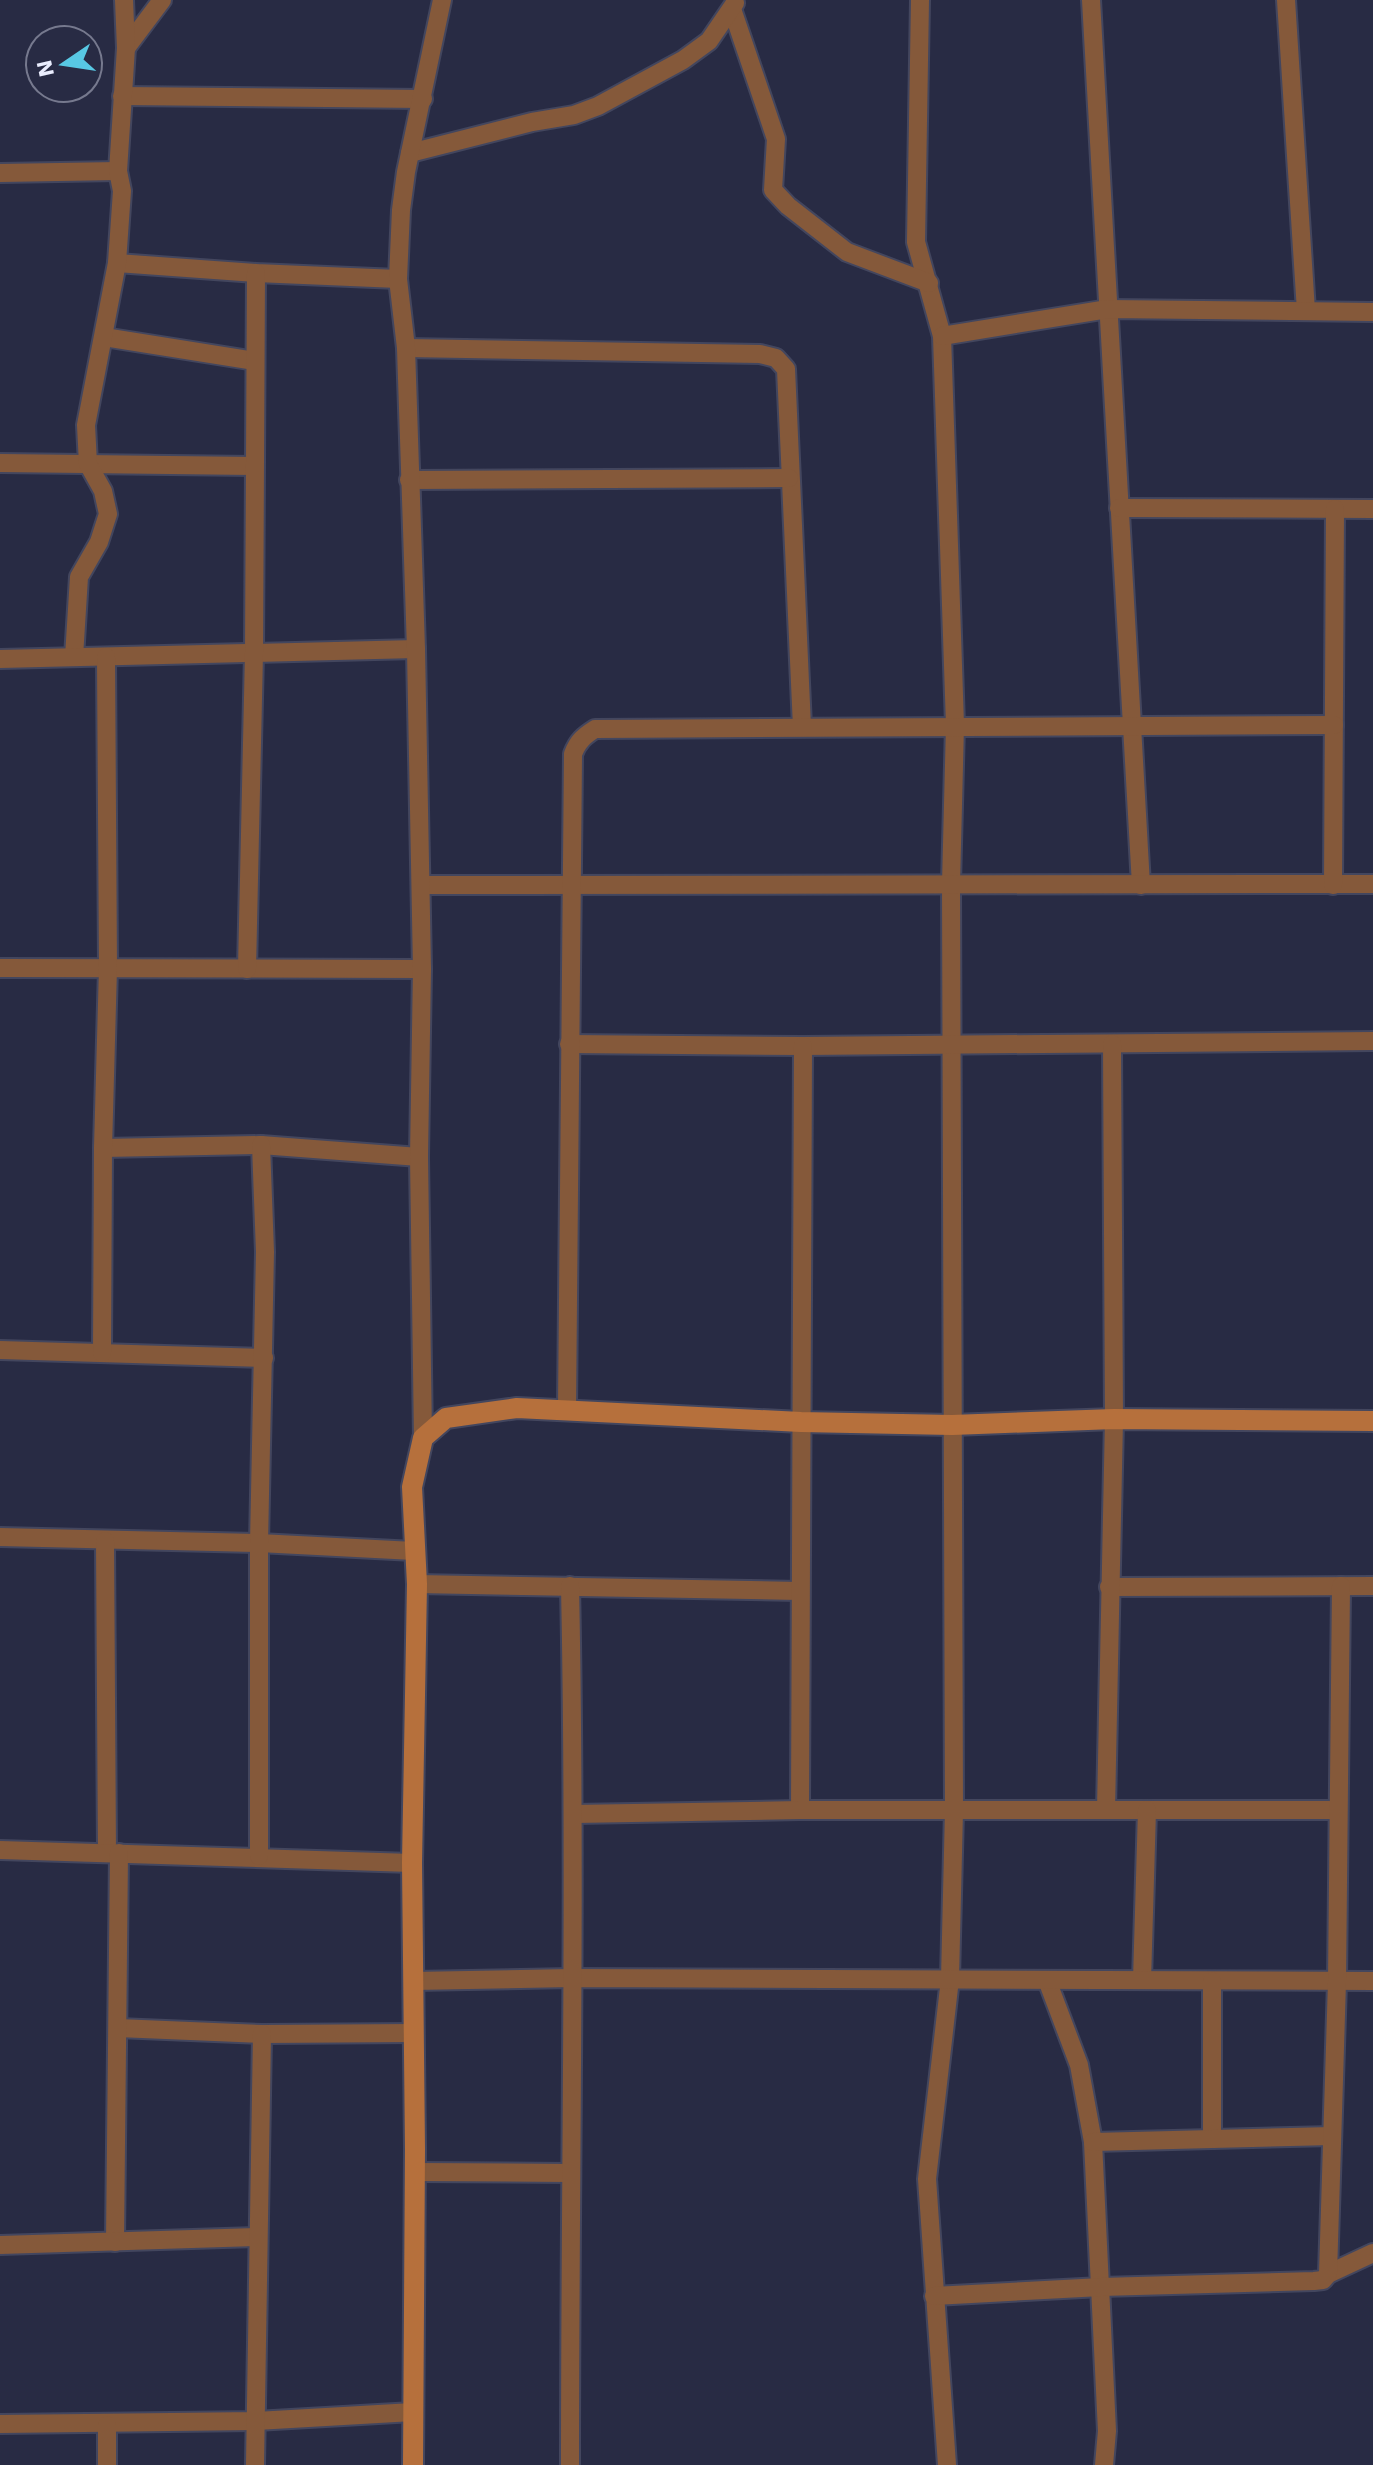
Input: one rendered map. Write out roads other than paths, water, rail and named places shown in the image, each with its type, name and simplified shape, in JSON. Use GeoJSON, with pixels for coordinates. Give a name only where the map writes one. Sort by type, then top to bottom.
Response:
{"type":"FeatureCollection","features":[{"type":"Feature","properties":{"kind":"street"},"geometry":{"type":"LineString","coordinates":[[74,657],[79,577],[99,542],[108,514],[103,491],[88,464],[86,425],[117,263],[122,191],[118,171],[126,48],[124,0]]}},
{"type":"Feature","properties":{"kind":"street"},"geometry":{"type":"LineString","coordinates":[[126,48],[162,0]]}},
{"type":"Feature","properties":{"kind":"street"},"geometry":{"type":"LineString","coordinates":[[413,2465],[415,2172],[412,1863],[417,1584],[412,1487],[423,1438],[419,1157],[422,969],[406,348],[398,279],[401,210],[442,0]]}},
{"type":"Feature","properties":{"kind":"street"},"geometry":{"type":"LineString","coordinates":[[920,0],[916,242],[942,336],[955,725],[951,884],[954,1810],[950,1979],[927,2179],[947,2465]]}},
{"type":"Feature","properties":{"kind":"street"},"geometry":{"type":"LineString","coordinates":[[1091,0],[1141,885]]}},
{"type":"Feature","properties":{"kind":"street"},"geometry":{"type":"LineString","coordinates":[[1286,0],[1306,311]]}},
{"type":"Feature","properties":{"kind":"street"},"geometry":{"type":"LineString","coordinates":[[410,153],[532,122],[574,115],[598,106],[692,54],[709,41],[734,4]]}},
{"type":"Feature","properties":{"kind":"street"},"geometry":{"type":"LineString","coordinates":[[734,4],[776,139],[773,190],[788,206],[847,252],[929,283]]}},
{"type":"Feature","properties":{"kind":"street"},"geometry":{"type":"LineString","coordinates":[[122,96],[423,99]]}},
{"type":"Feature","properties":{"kind":"street"},"geometry":{"type":"LineString","coordinates":[[0,173],[118,171]]}},
{"type":"Feature","properties":{"kind":"street"},"geometry":{"type":"LineString","coordinates":[[117,263],[398,279]]}},
{"type":"Feature","properties":{"kind":"street"},"geometry":{"type":"LineString","coordinates":[[247,969],[254,653],[256,273]]}},
{"type":"Feature","properties":{"kind":"street"},"geometry":{"type":"LineString","coordinates":[[942,336],[1108,309],[1373,312]]}},
{"type":"Feature","properties":{"kind":"street"},"geometry":{"type":"LineString","coordinates":[[104,337],[255,361]]}},
{"type":"Feature","properties":{"kind":"street"},"geometry":{"type":"LineString","coordinates":[[406,348],[760,354],[776,358],[786,369],[802,727]]}},
{"type":"Feature","properties":{"kind":"street"},"geometry":{"type":"LineString","coordinates":[[0,463],[254,466]]}},
{"type":"Feature","properties":{"kind":"street"},"geometry":{"type":"LineString","coordinates":[[409,480],[789,478]]}},
{"type":"Feature","properties":{"kind":"street"},"geometry":{"type":"LineString","coordinates":[[1119,508],[1373,509]]}},
{"type":"Feature","properties":{"kind":"street"},"geometry":{"type":"LineString","coordinates":[[1333,885],[1335,509]]}},
{"type":"Feature","properties":{"kind":"street"},"geometry":{"type":"LineString","coordinates":[[0,659],[416,649]]}},
{"type":"Feature","properties":{"kind":"street"},"geometry":{"type":"LineString","coordinates":[[102,1353],[108,968],[106,657]]}},
{"type":"Feature","properties":{"kind":"street"},"geometry":{"type":"LineString","coordinates":[[567,1409],[573,754],[577,743],[586,734],[595,729],[1334,725]]}},
{"type":"Feature","properties":{"kind":"street"},"geometry":{"type":"LineString","coordinates":[[421,885],[1373,884]]}},
{"type":"Feature","properties":{"kind":"street"},"geometry":{"type":"LineString","coordinates":[[0,968],[422,969]]}},
{"type":"Feature","properties":{"kind":"street"},"geometry":{"type":"LineString","coordinates":[[569,1044],[803,1046],[1373,1041]]}},
{"type":"Feature","properties":{"kind":"street"},"geometry":{"type":"LineString","coordinates":[[1106,1810],[1114,1419],[1112,1044]]}},
{"type":"Feature","properties":{"kind":"street"},"geometry":{"type":"LineString","coordinates":[[800,1810],[803,1046]]}},
{"type":"Feature","properties":{"kind":"street"},"geometry":{"type":"LineString","coordinates":[[103,1148],[261,1145],[419,1157]]}},
{"type":"Feature","properties":{"kind":"street"},"geometry":{"type":"LineString","coordinates":[[259,1856],[259,1543],[265,1252],[261,1145]]}},
{"type":"Feature","properties":{"kind":"street"},"geometry":{"type":"LineString","coordinates":[[0,1350],[264,1358]]}},
{"type":"Feature","properties":{"kind":"street"},"geometry":{"type":"LineString","coordinates":[[423,1438],[446,1418],[517,1408],[801,1422],[952,1425],[1114,1419],[1373,1421]]}},
{"type":"Feature","properties":{"kind":"street"},"geometry":{"type":"LineString","coordinates":[[0,1537],[259,1543],[414,1551]]}},
{"type":"Feature","properties":{"kind":"street"},"geometry":{"type":"LineString","coordinates":[[105,1541],[118,2028],[115,2242]]}},
{"type":"Feature","properties":{"kind":"street"},"geometry":{"type":"LineString","coordinates":[[417,1584],[799,1591]]}},
{"type":"Feature","properties":{"kind":"street"},"geometry":{"type":"LineString","coordinates":[[570,1586],[574,1814],[570,2465]]}},
{"type":"Feature","properties":{"kind":"street"},"geometry":{"type":"LineString","coordinates":[[1328,2274],[1337,1982],[1341,1586]]}},
{"type":"Feature","properties":{"kind":"street"},"geometry":{"type":"LineString","coordinates":[[1109,1587],[1373,1586]]}},
{"type":"Feature","properties":{"kind":"street"},"geometry":{"type":"LineString","coordinates":[[574,1814],[800,1810],[1338,1810]]}},
{"type":"Feature","properties":{"kind":"street"},"geometry":{"type":"LineString","coordinates":[[1142,1980],[1147,1810]]}},
{"type":"Feature","properties":{"kind":"street"},"geometry":{"type":"LineString","coordinates":[[0,1850],[412,1863]]}},
{"type":"Feature","properties":{"kind":"street"},"geometry":{"type":"LineString","coordinates":[[413,1981],[571,1978],[1373,1981]]}},
{"type":"Feature","properties":{"kind":"street"},"geometry":{"type":"LineString","coordinates":[[1047,1980],[1079,2065],[1093,2142],[1107,2431],[1104,2465]]}},
{"type":"Feature","properties":{"kind":"street"},"geometry":{"type":"LineString","coordinates":[[1212,1981],[1212,2139]]}},
{"type":"Feature","properties":{"kind":"street"},"geometry":{"type":"LineString","coordinates":[[118,2028],[262,2034],[414,2033]]}},
{"type":"Feature","properties":{"kind":"street"},"geometry":{"type":"LineString","coordinates":[[255,2465],[262,2034]]}},
{"type":"Feature","properties":{"kind":"street"},"geometry":{"type":"LineString","coordinates":[[1093,2142],[1332,2136]]}},
{"type":"Feature","properties":{"kind":"street"},"geometry":{"type":"LineString","coordinates":[[415,2172],[570,2173]]}},
{"type":"Feature","properties":{"kind":"street"},"geometry":{"type":"LineString","coordinates":[[0,2245],[257,2237]]}},
{"type":"Feature","properties":{"kind":"street"},"geometry":{"type":"LineString","coordinates":[[934,2296],[1101,2287],[1314,2281],[1323,2280],[1328,2274],[1373,2253]]}},
{"type":"Feature","properties":{"kind":"street"},"geometry":{"type":"LineString","coordinates":[[0,2424],[256,2421],[413,2412]]}},
{"type":"Feature","properties":{"kind":"street"},"geometry":{"type":"LineString","coordinates":[[107,2425],[107,2465]]}}]}
